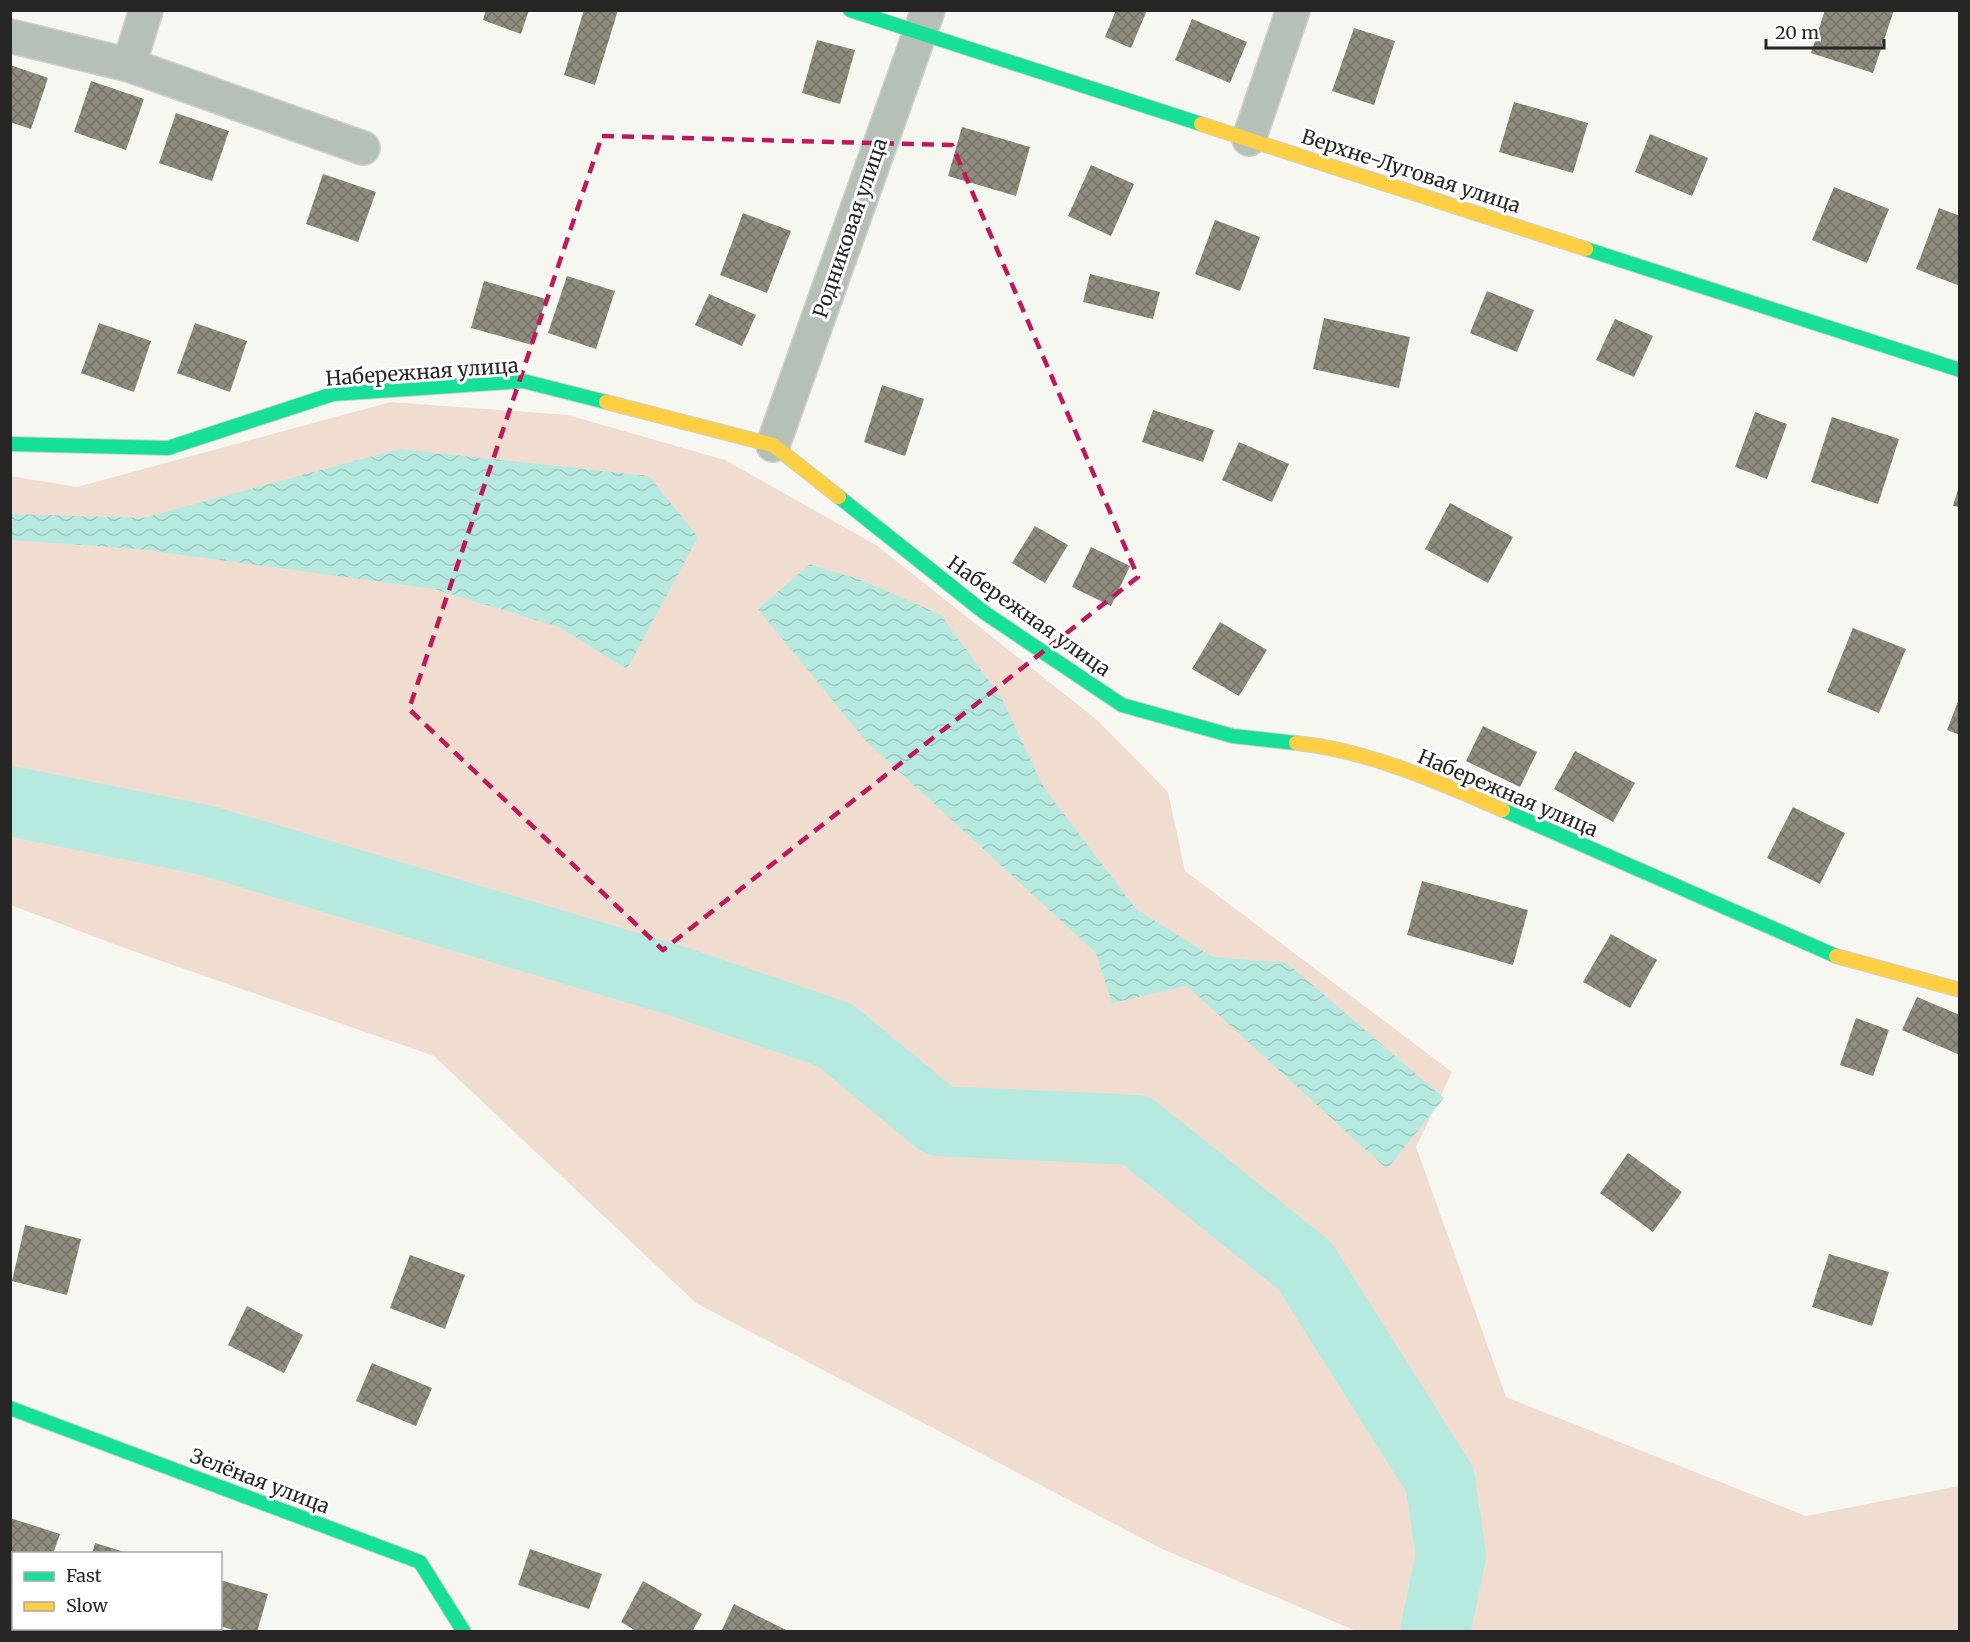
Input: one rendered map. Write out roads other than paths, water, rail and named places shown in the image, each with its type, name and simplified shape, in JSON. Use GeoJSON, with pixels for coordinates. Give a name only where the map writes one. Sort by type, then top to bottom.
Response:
{"type":"FeatureCollection","features":[{"type":"Feature","properties":{"kind":"street"},"geometry":{"type":"LineString","coordinates":[[129,65],[146,10]]}},
{"type":"Feature","properties":{"kind":"street","name":"Верхне-Луговая улица"},"geometry":{"type":"LineString","coordinates":[[850,10],[923,22],[1249,139],[1959,370]]}},
{"type":"Feature","properties":{"kind":"street"},"geometry":{"type":"LineString","coordinates":[[1249,139],[1293,10]]}},
{"type":"Feature","properties":{"kind":"street","name":"Родниковая улица"},"geometry":{"type":"LineString","coordinates":[[773,446],[923,22]]}},
{"type":"Feature","properties":{"kind":"street"},"geometry":{"type":"LineString","coordinates":[[10,36],[129,65],[363,148]]}},
{"type":"Feature","properties":{"kind":"street","name":"Набережная улица"},"geometry":{"type":"LineString","coordinates":[[10,444],[168,448],[333,394],[523,381],[773,446],[985,614],[1122,705],[1233,736],[1316,745],[1428,777],[1826,953],[1959,990]]}},
{"type":"Feature","properties":{"kind":"street","name":"Зелёная улица"},"geometry":{"type":"LineString","coordinates":[[10,1408],[420,1562],[464,1632]]}},
{"type":"Feature","properties":{"kind":"water"},"geometry":{"type":"Polygon","coordinates":[[[399,449],[649,476],[698,537],[627,669],[559,627],[434,589],[139,549],[11,540],[11,514],[143,518],[399,449]]]}},
{"type":"Feature","properties":{"kind":"water"},"geometry":{"type":"Polygon","coordinates":[[[810,564],[864,581],[941,615],[1002,699],[1044,788],[1136,909],[1213,957],[1287,963],[1444,1098],[1387,1169],[1187,986],[1112,1003],[1096,953],[866,741],[758,609],[810,564]]]}},
{"type":"Feature","properties":{"kind":"waterway"},"geometry":{"type":"LineString","coordinates":[[10,801],[205,840],[680,982],[835,1035],[939,1121],[1136,1130],[1305,1266],[1440,1480],[1451,1556],[1435,1632]]}}]}
